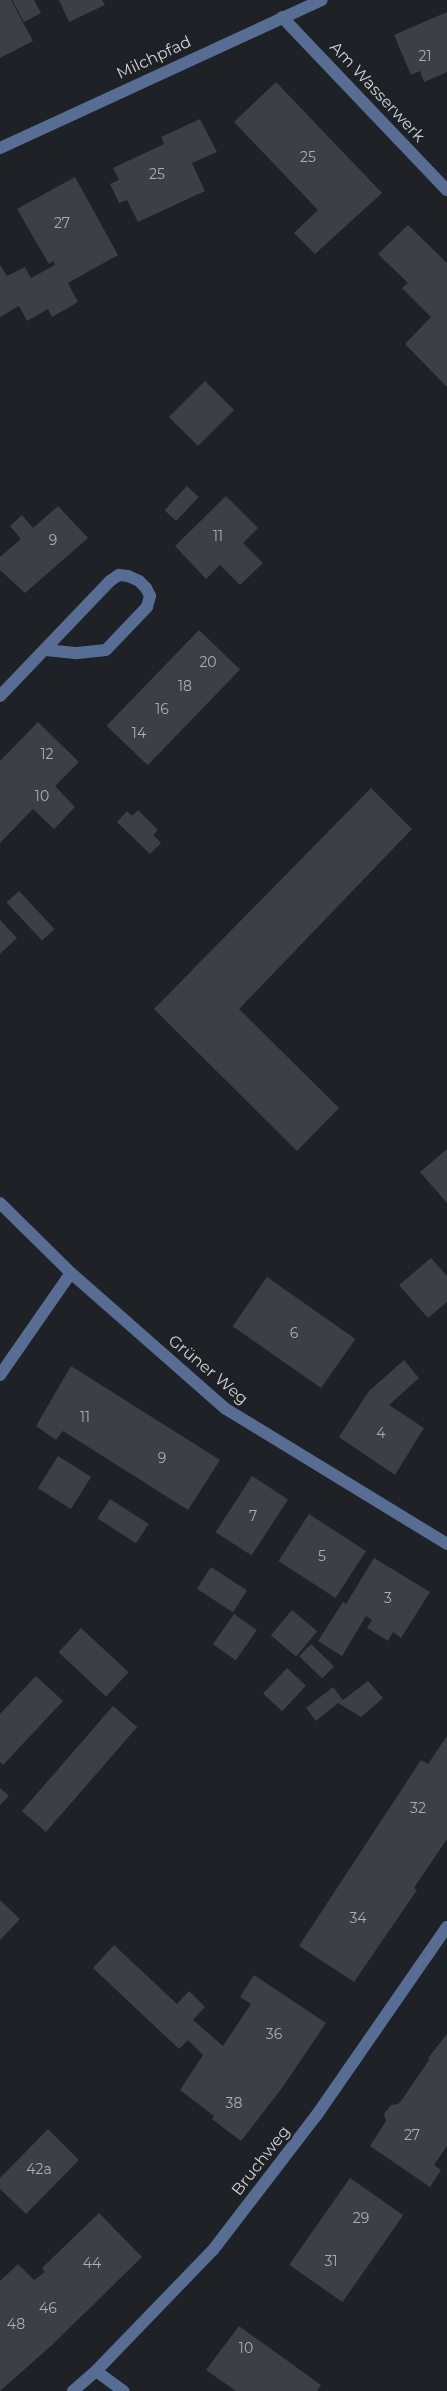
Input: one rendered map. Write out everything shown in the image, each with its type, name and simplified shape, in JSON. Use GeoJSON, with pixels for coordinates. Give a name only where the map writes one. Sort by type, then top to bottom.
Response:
{"type":"FeatureCollection","features":[{"type":"Feature","properties":{"kind":"street","name":"Milchpfad"},"geometry":{"type":"LineString","coordinates":[[0,148],[322,0]]}},
{"type":"Feature","properties":{"kind":"street","name":"Am Wasserwerk"},"geometry":{"type":"LineString","coordinates":[[282,17],[447,190]]}},
{"type":"Feature","properties":{"kind":"street"},"geometry":{"type":"LineString","coordinates":[[0,696],[114,578],[128,576],[139,580],[146,588],[150,596],[147,607],[106,650],[76,653],[46,650]]}},
{"type":"Feature","properties":{"kind":"street","name":"Grüner Weg"},"geometry":{"type":"LineString","coordinates":[[0,1203],[71,1273],[226,1409],[447,1544]]}},
{"type":"Feature","properties":{"kind":"street"},"geometry":{"type":"LineString","coordinates":[[0,1375],[71,1273]]}},
{"type":"Feature","properties":{"kind":"street","name":"Bruchweg"},"geometry":{"type":"LineString","coordinates":[[73,2391],[96,2371],[213,2250],[316,2116],[447,1927]]}},
{"type":"Feature","properties":{"kind":"street"},"geometry":{"type":"LineString","coordinates":[[96,2371],[124,2391]]}},
{"type":"Feature","properties":{"kind":"building"},"geometry":{"type":"Polygon","coordinates":[[[0,0],[11,0],[33,41],[0,58],[0,0]]]}},
{"type":"Feature","properties":{"kind":"building"},"geometry":{"type":"Polygon","coordinates":[[[12,0],[34,0],[41,13],[24,22],[12,0]]]}},
{"type":"Feature","properties":{"kind":"building"},"geometry":{"type":"Polygon","coordinates":[[[59,0],[102,0],[105,5],[69,22],[59,0]]]}},
{"type":"Feature","properties":{"kind":"building"},"geometry":{"type":"Polygon","coordinates":[[[447,12],[447,72],[424,82],[420,71],[411,75],[394,35],[447,12]]]}},
{"type":"Feature","properties":{"kind":"building"},"geometry":{"type":"Polygon","coordinates":[[[276,82],[382,193],[315,254],[294,233],[318,210],[234,122],[276,82]]]}},
{"type":"Feature","properties":{"kind":"building"},"geometry":{"type":"Polygon","coordinates":[[[200,119],[217,152],[192,163],[205,191],[138,222],[127,200],[119,203],[110,184],[119,180],[113,168],[164,144],[161,137],[200,119]]]}},
{"type":"Feature","properties":{"kind":"building"},"geometry":{"type":"Polygon","coordinates":[[[75,177],[118,255],[68,283],[78,302],[52,317],[48,309],[27,321],[19,306],[0,317],[0,265],[7,276],[25,267],[31,278],[55,265],[53,261],[49,264],[17,209],[75,177]]]}},
{"type":"Feature","properties":{"kind":"building"},"geometry":{"type":"Polygon","coordinates":[[[408,225],[447,263],[447,387],[405,344],[431,317],[402,288],[408,283],[378,254],[408,225]]]}},
{"type":"Feature","properties":{"kind":"building"},"geometry":{"type":"Polygon","coordinates":[[[205,381],[234,410],[198,446],[169,417],[205,381]]]}},
{"type":"Feature","properties":{"kind":"building"},"geometry":{"type":"Polygon","coordinates":[[[187,486],[199,497],[176,521],[164,510],[187,486]]]}},
{"type":"Feature","properties":{"kind":"building"},"geometry":{"type":"Polygon","coordinates":[[[226,496],[258,528],[243,543],[263,563],[240,585],[220,565],[206,579],[175,546],[226,496]]]}},
{"type":"Feature","properties":{"kind":"building"},"geometry":{"type":"Polygon","coordinates":[[[58,506],[88,538],[25,593],[0,570],[0,557],[21,539],[10,526],[22,515],[33,528],[58,506]]]}},
{"type":"Feature","properties":{"kind":"building"},"geometry":{"type":"Polygon","coordinates":[[[199,630],[240,670],[148,765],[107,726],[199,630]]]}},
{"type":"Feature","properties":{"kind":"building"},"geometry":{"type":"Polygon","coordinates":[[[38,722],[79,762],[55,786],[75,807],[54,829],[33,809],[0,843],[0,761],[38,722]]]}},
{"type":"Feature","properties":{"kind":"building"},"geometry":{"type":"Polygon","coordinates":[[[371,788],[412,829],[239,1009],[339,1108],[297,1151],[154,1009],[371,788]]]}},
{"type":"Feature","properties":{"kind":"building"},"geometry":{"type":"Polygon","coordinates":[[[138,810],[158,830],[153,835],[161,843],[150,854],[117,822],[127,811],[132,816],[138,810]]]}},
{"type":"Feature","properties":{"kind":"building"},"geometry":{"type":"Polygon","coordinates":[[[19,891],[54,929],[42,941],[7,903],[19,891]]]}},
{"type":"Feature","properties":{"kind":"building"},"geometry":{"type":"Polygon","coordinates":[[[0,920],[17,938],[0,954],[0,920]]]}},
{"type":"Feature","properties":{"kind":"building"},"geometry":{"type":"Polygon","coordinates":[[[447,1149],[447,1203],[420,1172],[447,1149]]]}},
{"type":"Feature","properties":{"kind":"building"},"geometry":{"type":"Polygon","coordinates":[[[431,1258],[447,1276],[447,1302],[428,1318],[399,1285],[431,1258]]]}},
{"type":"Feature","properties":{"kind":"building"},"geometry":{"type":"Polygon","coordinates":[[[267,1277],[355,1339],[321,1388],[233,1326],[267,1277]]]}},
{"type":"Feature","properties":{"kind":"building"},"geometry":{"type":"Polygon","coordinates":[[[404,1360],[419,1378],[389,1405],[424,1428],[395,1475],[339,1437],[369,1391],[404,1360]]]}},
{"type":"Feature","properties":{"kind":"building"},"geometry":{"type":"Polygon","coordinates":[[[71,1366],[220,1460],[188,1510],[63,1431],[56,1440],[36,1426],[71,1366]]]}},
{"type":"Feature","properties":{"kind":"building"},"geometry":{"type":"Polygon","coordinates":[[[58,1456],[91,1477],[71,1509],[38,1488],[58,1456]]]}},
{"type":"Feature","properties":{"kind":"building"},"geometry":{"type":"Polygon","coordinates":[[[252,1476],[288,1499],[252,1556],[216,1532],[252,1476]]]}},
{"type":"Feature","properties":{"kind":"building"},"geometry":{"type":"Polygon","coordinates":[[[110,1499],[149,1524],[136,1543],[97,1518],[110,1499]]]}},
{"type":"Feature","properties":{"kind":"building"},"geometry":{"type":"Polygon","coordinates":[[[309,1514],[366,1551],[336,1598],[279,1561],[309,1514]]]}},
{"type":"Feature","properties":{"kind":"building"},"geometry":{"type":"Polygon","coordinates":[[[374,1558],[430,1592],[401,1638],[393,1632],[388,1641],[367,1628],[372,1620],[366,1616],[342,1656],[318,1641],[343,1602],[346,1604],[374,1558]]]}},
{"type":"Feature","properties":{"kind":"building"},"geometry":{"type":"Polygon","coordinates":[[[211,1567],[247,1590],[233,1612],[197,1589],[211,1567]]]}},
{"type":"Feature","properties":{"kind":"building"},"geometry":{"type":"Polygon","coordinates":[[[292,1610],[317,1631],[296,1656],[271,1635],[292,1610]]]}},
{"type":"Feature","properties":{"kind":"building"},"geometry":{"type":"Polygon","coordinates":[[[234,1614],[257,1630],[236,1660],[213,1644],[234,1614]]]}},
{"type":"Feature","properties":{"kind":"building"},"geometry":{"type":"Polygon","coordinates":[[[81,1628],[129,1672],[106,1696],[58,1652],[81,1628]]]}},
{"type":"Feature","properties":{"kind":"building"},"geometry":{"type":"Polygon","coordinates":[[[311,1644],[334,1666],[322,1678],[299,1656],[311,1644]]]}},
{"type":"Feature","properties":{"kind":"building"},"geometry":{"type":"Polygon","coordinates":[[[287,1668],[306,1686],[282,1711],[263,1694],[287,1668]]]}},
{"type":"Feature","properties":{"kind":"building"},"geometry":{"type":"Polygon","coordinates":[[[36,1676],[63,1701],[3,1765],[0,1762],[0,1714],[36,1676]]]}},
{"type":"Feature","properties":{"kind":"building"},"geometry":{"type":"Polygon","coordinates":[[[368,1681],[383,1698],[361,1717],[338,1703],[316,1721],[306,1708],[333,1687],[343,1700],[368,1681]]]}},
{"type":"Feature","properties":{"kind":"building"},"geometry":{"type":"Polygon","coordinates":[[[113,1706],[137,1727],[46,1832],[22,1811],[113,1706]]]}},
{"type":"Feature","properties":{"kind":"building"},"geometry":{"type":"Polygon","coordinates":[[[447,1736],[447,1839],[414,1888],[417,1890],[354,1982],[299,1946],[421,1760],[428,1764],[447,1736]]]}},
{"type":"Feature","properties":{"kind":"building"},"geometry":{"type":"Polygon","coordinates":[[[0,1788],[9,1796],[0,1805],[0,1788]]]}},
{"type":"Feature","properties":{"kind":"building"},"geometry":{"type":"Polygon","coordinates":[[[0,1900],[20,1919],[0,1940],[0,1900]]]}},
{"type":"Feature","properties":{"kind":"building"},"geometry":{"type":"Polygon","coordinates":[[[114,1945],[177,2004],[189,1991],[205,2007],[193,2020],[223,2046],[251,2004],[240,1997],[254,1975],[326,2023],[282,2088],[241,2141],[212,2119],[214,2116],[180,2090],[203,2055],[188,2040],[179,2049],[93,1968],[114,1945]]]}},
{"type":"Feature","properties":{"kind":"building"},"geometry":{"type":"Polygon","coordinates":[[[447,2034],[447,2146],[434,2165],[441,2170],[430,2187],[370,2146],[386,2121],[384,2114],[391,2105],[398,2104],[401,2101],[429,2060],[428,2058],[447,2034]]]}},
{"type":"Feature","properties":{"kind":"building"},"geometry":{"type":"Polygon","coordinates":[[[48,2129],[79,2160],[26,2214],[0,2189],[0,2178],[48,2129]]]}},
{"type":"Feature","properties":{"kind":"building"},"geometry":{"type":"Polygon","coordinates":[[[350,2178],[403,2215],[342,2302],[289,2265],[350,2178]]]}},
{"type":"Feature","properties":{"kind":"building"},"geometry":{"type":"Polygon","coordinates":[[[99,2213],[142,2257],[52,2345],[0,2391],[0,2281],[18,2264],[34,2280],[45,2272],[42,2268],[99,2213]]]}},
{"type":"Feature","properties":{"kind":"building"},"geometry":{"type":"Polygon","coordinates":[[[239,2326],[321,2385],[317,2391],[236,2391],[206,2370],[239,2326]]]}}]}
